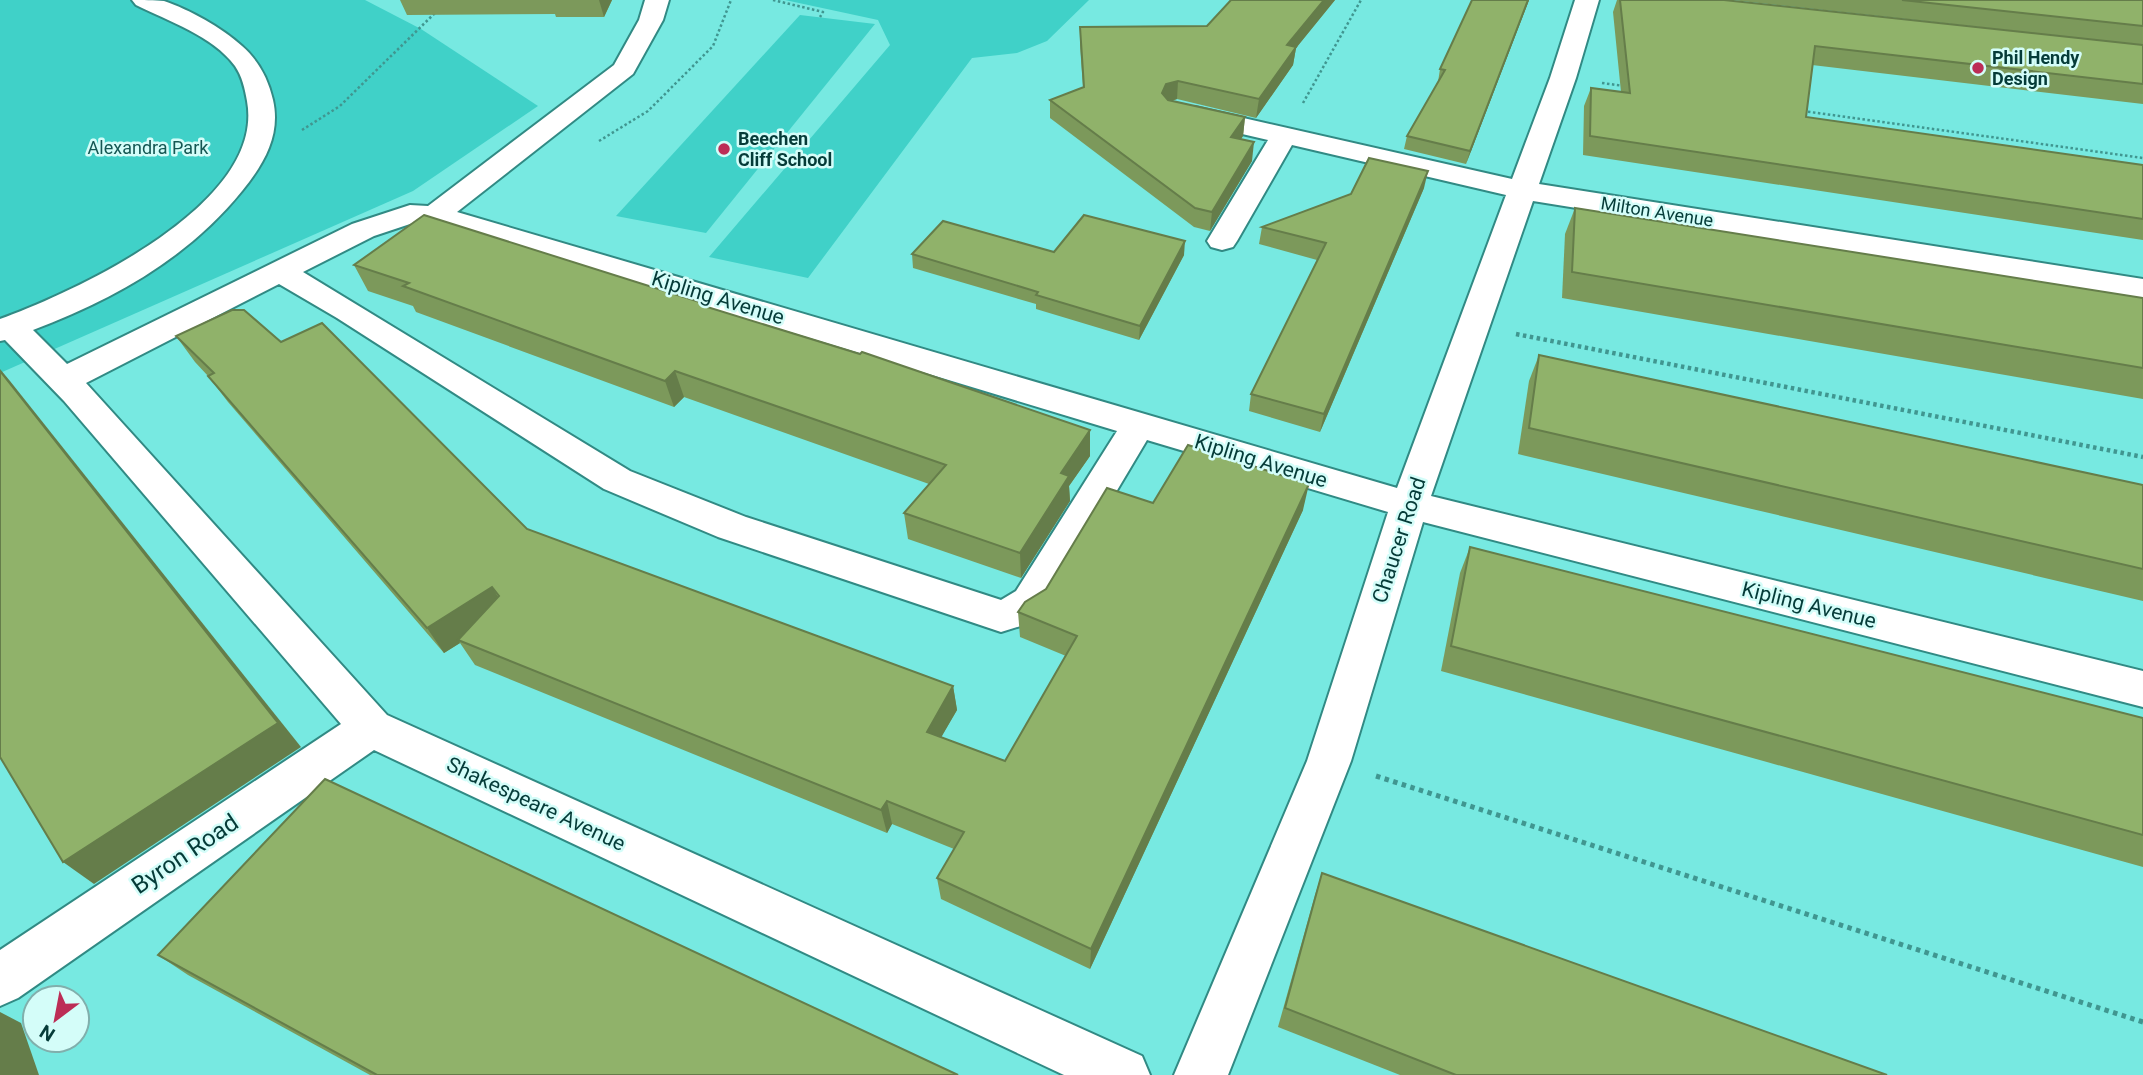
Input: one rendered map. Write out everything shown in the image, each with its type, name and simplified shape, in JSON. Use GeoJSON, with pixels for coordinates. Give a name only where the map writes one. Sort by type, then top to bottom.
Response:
{"type":"FeatureCollection","features":[{"type":"Feature","properties":{"kind":"street"},"geometry":{"type":"LineString","coordinates":[[6,329],[92,293],[171,247],[221,201],[254,155],[265,119],[257,85],[241,58],[208,33],[144,0]]}},
{"type":"Feature","properties":{"kind":"street"},"geometry":{"type":"LineString","coordinates":[[436,215],[624,69],[651,20],[657,0]]}},
{"type":"Feature","properties":{"kind":"street","name":"Chaucer Road"},"geometry":{"type":"LineString","coordinates":[[1201,1075],[1329,761],[1409,505],[1563,78],[1587,0]]}},
{"type":"Feature","properties":{"kind":"street","name":"Milton Avenue"},"geometry":{"type":"LineString","coordinates":[[1176,110],[1521,190],[2143,289]]}},
{"type":"Feature","properties":{"kind":"street"},"geometry":{"type":"LineString","coordinates":[[1222,241],[1284,135]]}},
{"type":"Feature","properties":{"kind":"street","name":"Kipling Avenue"},"geometry":{"type":"LineString","coordinates":[[63,380],[387,220],[410,214],[436,215],[1409,505],[2143,689]]}},
{"type":"Feature","properties":{"kind":"street"},"geometry":{"type":"LineString","coordinates":[[280,272],[348,311],[617,480],[732,527],[1001,616],[1013,614],[1030,602],[1139,424]]}},
{"type":"Feature","properties":{"kind":"street","name":"Shakespeare Avenue"},"geometry":{"type":"LineString","coordinates":[[6,329],[63,380],[371,728],[1123,1075]]}},
{"type":"Feature","properties":{"kind":"street","name":"Byron Road"},"geometry":{"type":"LineString","coordinates":[[0,981],[371,728]]}},
{"type":"Feature","properties":{"kind":"path"},"geometry":{"type":"LineString","coordinates":[[774,0],[823,12],[820,17]]}},
{"type":"Feature","properties":{"kind":"path"},"geometry":{"type":"LineString","coordinates":[[1284,135],[1361,0]]}},
{"type":"Feature","properties":{"kind":"path"},"geometry":{"type":"LineString","coordinates":[[254,155],[294,135],[340,106],[444,3]]}},
{"type":"Feature","properties":{"kind":"path"},"geometry":{"type":"LineString","coordinates":[[1563,78],[1632,87]]}},
{"type":"Feature","properties":{"kind":"path"},"geometry":{"type":"LineString","coordinates":[[1798,110],[2143,158]]}},
{"type":"Feature","properties":{"kind":"path"},"geometry":{"type":"LineString","coordinates":[[1474,325],[2143,457]]}},
{"type":"Feature","properties":{"kind":"path"},"geometry":{"type":"LineString","coordinates":[[1329,761],[2143,1022]]}},
{"type":"Feature","properties":{"kind":"green space","name":"Alexandra Park"},"geometry":{"type":"Polygon","coordinates":[[[0,0],[365,0],[421,29],[538,106],[413,191],[0,373],[0,0]]]}},
{"type":"Feature","properties":{"kind":"green space"},"geometry":{"type":"Polygon","coordinates":[[[785,0],[1089,0],[1047,41],[1017,53],[972,58],[808,278],[709,257],[890,45],[878,20],[785,0]]]}},
{"type":"Feature","properties":{"kind":"green space"},"geometry":{"type":"Polygon","coordinates":[[[800,15],[875,24],[706,233],[616,216],[800,15]]]}},
{"type":"Feature","properties":{"kind":"building"},"geometry":{"type":"Polygon","coordinates":[[[1231,0],[1324,0],[1287,45],[1296,47],[1259,99],[1178,81],[1166,84],[1162,93],[1168,100],[1245,117],[1231,137],[1254,142],[1212,212],[1195,208],[1050,100],[1084,87],[1080,27],[1207,26],[1231,0]]]}},
{"type":"Feature","properties":{"kind":"building"},"geometry":{"type":"Polygon","coordinates":[[[1472,0],[1528,0],[1470,151],[1407,136],[1445,70],[1440,69],[1472,0]]]}},
{"type":"Feature","properties":{"kind":"building"},"geometry":{"type":"Polygon","coordinates":[[[1620,0],[1724,0],[2143,45],[2143,84],[1815,46],[1806,117],[2143,165],[2143,219],[1590,136],[1591,88],[1630,93],[1620,0]]]}},
{"type":"Feature","properties":{"kind":"building"},"geometry":{"type":"Polygon","coordinates":[[[1902,0],[2143,0],[2143,26],[1902,0]]]}},
{"type":"Feature","properties":{"kind":"building"},"geometry":{"type":"Polygon","coordinates":[[[1369,158],[1428,171],[1324,414],[1251,394],[1326,243],[1262,227],[1351,194],[1369,158]]]}},
{"type":"Feature","properties":{"kind":"building"},"geometry":{"type":"Polygon","coordinates":[[[1575,208],[2143,298],[2143,368],[1572,272],[1575,208]]]}},
{"type":"Feature","properties":{"kind":"building"},"geometry":{"type":"Polygon","coordinates":[[[424,215],[706,304],[704,306],[860,354],[862,352],[1090,430],[1061,473],[1069,476],[1020,553],[904,513],[946,465],[675,371],[665,381],[403,286],[409,283],[354,265],[424,215]]]}},
{"type":"Feature","properties":{"kind":"building"},"geometry":{"type":"Polygon","coordinates":[[[1084,215],[1185,241],[1140,326],[912,254],[943,221],[1054,252],[1084,215]]]}},
{"type":"Feature","properties":{"kind":"building"},"geometry":{"type":"Polygon","coordinates":[[[232,310],[244,310],[281,342],[322,323],[527,529],[953,686],[927,732],[1005,761],[1077,636],[1018,612],[1025,602],[1046,589],[1107,488],[1153,503],[1188,445],[1309,484],[1091,949],[937,878],[964,832],[887,801],[881,810],[458,640],[499,596],[492,587],[427,628],[208,376],[214,373],[176,336],[232,310]]]}},
{"type":"Feature","properties":{"kind":"building"},"geometry":{"type":"Polygon","coordinates":[[[1539,355],[2143,485],[2143,569],[1529,428],[1539,355]]]}},
{"type":"Feature","properties":{"kind":"building"},"geometry":{"type":"Polygon","coordinates":[[[0,371],[278,723],[63,862],[0,757],[0,371]]]}},
{"type":"Feature","properties":{"kind":"building"},"geometry":{"type":"Polygon","coordinates":[[[1470,547],[2143,718],[2143,835],[1451,646],[1470,547]]]}},
{"type":"Feature","properties":{"kind":"building"},"geometry":{"type":"Polygon","coordinates":[[[325,779],[958,1075],[377,1075],[158,955],[325,779]]]}},
{"type":"Feature","properties":{"kind":"building"},"geometry":{"type":"Polygon","coordinates":[[[1322,873],[1887,1075],[1456,1075],[1285,1008],[1322,873]]]}},
{"type":"Feature","properties":{"kind":"place","name":"Phil Hendy Design"},"geometry":{"type":"Point","coordinates":[1978,68]}},
{"type":"Feature","properties":{"kind":"place","name":"Beechen Cliff School"},"geometry":{"type":"Point","coordinates":[724,149]}}]}
